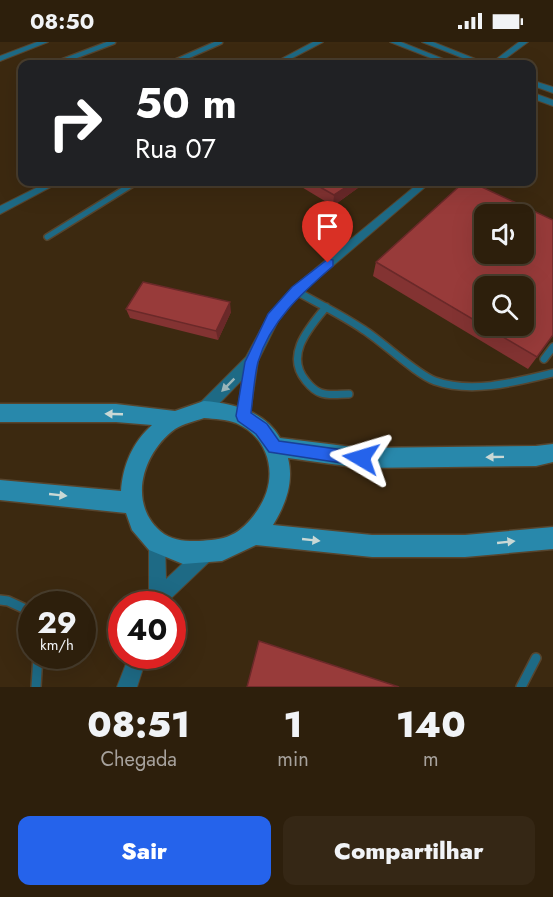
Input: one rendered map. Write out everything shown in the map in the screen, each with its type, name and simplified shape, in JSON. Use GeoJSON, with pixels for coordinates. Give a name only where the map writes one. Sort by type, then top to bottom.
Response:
{"type":"FeatureCollection","features":[{"type":"Feature","properties":{"kind":"street"},"geometry":{"type":"LineString","coordinates":[[0,59],[44,42]]}},
{"type":"Feature","properties":{"kind":"street"},"geometry":{"type":"LineString","coordinates":[[284,60],[319,42]]}},
{"type":"Feature","properties":{"kind":"street"},"geometry":{"type":"LineString","coordinates":[[394,42],[441,60]]}},
{"type":"Feature","properties":{"kind":"street"},"geometry":{"type":"LineString","coordinates":[[426,42],[473,60]]}},
{"type":"Feature","properties":{"kind":"street"},"geometry":{"type":"LineString","coordinates":[[499,60],[524,42]]}},
{"type":"Feature","properties":{"kind":"street"},"geometry":{"type":"LineString","coordinates":[[536,84],[553,90]]}},
{"type":"Feature","properties":{"kind":"street"},"geometry":{"type":"LineString","coordinates":[[536,96],[553,103]]}},
{"type":"Feature","properties":{"kind":"street"},"geometry":{"type":"LineString","coordinates":[[0,210],[47,186]]}},
{"type":"Feature","properties":{"kind":"street"},"geometry":{"type":"LineString","coordinates":[[204,409],[251,362],[273,318],[296,291],[421,186]]}},
{"type":"Feature","properties":{"kind":"street"},"geometry":{"type":"LineString","coordinates":[[244,416],[251,362]]}},
{"type":"Feature","properties":{"kind":"street"},"geometry":{"type":"LineString","coordinates":[[204,409],[224,410],[244,416],[261,429],[274,447],[280,468],[279,492],[269,514],[253,534],[230,548],[205,554],[179,552],[157,542],[140,524],[131,503],[130,478],[138,454],[152,434],[172,419],[187,412],[204,409]]}},
{"type":"Feature","properties":{"kind":"street"},"geometry":{"type":"LineString","coordinates":[[0,413],[117,413],[172,419]]}},
{"type":"Feature","properties":{"kind":"street"},"geometry":{"type":"LineString","coordinates":[[274,447],[361,458],[536,456],[553,453]]}},
{"type":"Feature","properties":{"kind":"street"},"geometry":{"type":"LineString","coordinates":[[0,490],[131,503]]}},
{"type":"Feature","properties":{"kind":"street"},"geometry":{"type":"LineString","coordinates":[[253,534],[372,546],[465,546],[553,538]]}},
{"type":"Feature","properties":{"kind":"street"},"geometry":{"type":"LineString","coordinates":[[157,542],[157,591]]}},
{"type":"Feature","properties":{"kind":"street"},"geometry":{"type":"LineString","coordinates":[[168,591],[205,554]]}},
{"type":"Feature","properties":{"kind":"street"},"geometry":{"type":"LineString","coordinates":[[127,687],[133,669]]}},
{"type":"Feature","properties":{"kind":"lane"},"geometry":{"type":"LineString","coordinates":[[65,60],[112,42]]}},
{"type":"Feature","properties":{"kind":"lane"},"geometry":{"type":"LineString","coordinates":[[179,60],[220,42]]}},
{"type":"Feature","properties":{"kind":"lane"},"geometry":{"type":"LineString","coordinates":[[47,237],[130,186]]}},
{"type":"Feature","properties":{"kind":"lane"},"geometry":{"type":"LineString","coordinates":[[296,291],[363,328],[434,380],[465,386],[525,380],[553,374]]}},
{"type":"Feature","properties":{"kind":"lane"},"geometry":{"type":"LineString","coordinates":[[326,307],[306,333],[295,357],[297,370],[307,383],[320,393],[349,394]]}},
{"type":"Feature","properties":{"kind":"lane"},"geometry":{"type":"LineString","coordinates":[[544,359],[553,347]]}},
{"type":"Feature","properties":{"kind":"lane"},"geometry":{"type":"LineString","coordinates":[[0,600],[18,606]]}},
{"type":"Feature","properties":{"kind":"lane"},"geometry":{"type":"LineString","coordinates":[[521,687],[536,658]]}},
{"type":"Feature","properties":{"kind":"lane"},"geometry":{"type":"LineString","coordinates":[[36,687],[38,669]]}},
{"type":"Feature","properties":{"kind":"building"},"geometry":{"type":"Polygon","coordinates":[[[318,186],[348,186],[334,195],[318,186]]]}},
{"type":"Feature","properties":{"kind":"building"},"geometry":{"type":"Polygon","coordinates":[[[460,186],[480,186],[518,204],[474,204],[474,264],[534,264],[534,211],[553,220],[553,335],[537,357],[501,336],[534,336],[534,276],[474,276],[474,320],[376,262],[460,186]]]}},
{"type":"Feature","properties":{"kind":"building"},"geometry":{"type":"Polygon","coordinates":[[[143,282],[230,302],[216,331],[126,309],[143,282]]]}},
{"type":"Feature","properties":{"kind":"building"},"geometry":{"type":"Polygon","coordinates":[[[259,641],[399,687],[247,687],[259,641]]]}},
{"type":"Feature","properties":{"kind":"route"},"geometry":{"type":"LineString","coordinates":[[328,263],[296,291],[273,318],[251,362],[244,416],[261,429],[274,447],[361,458]]}}]}
